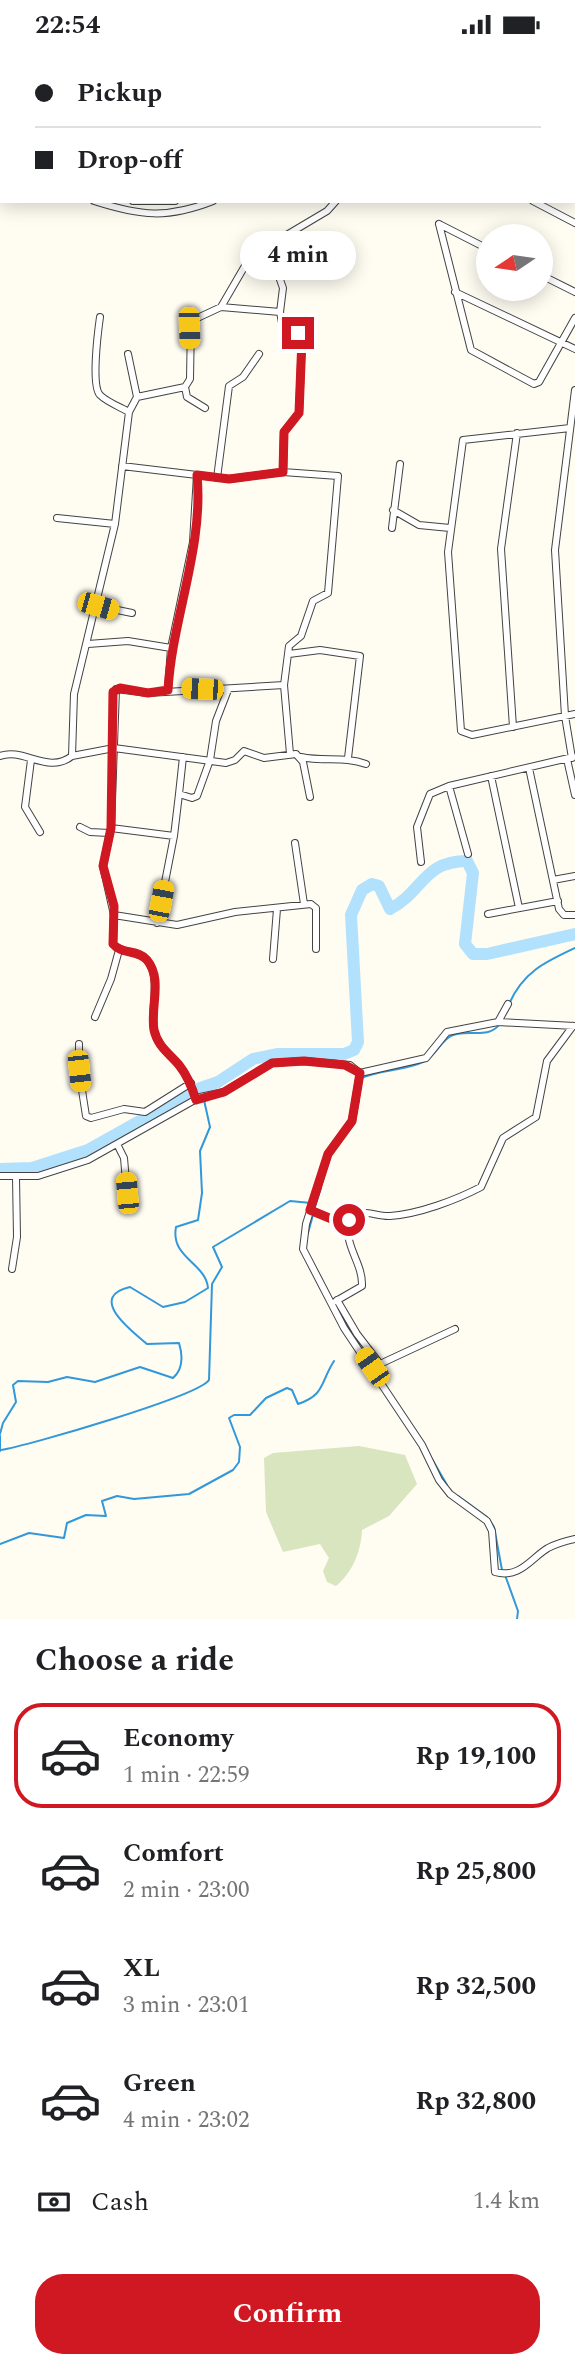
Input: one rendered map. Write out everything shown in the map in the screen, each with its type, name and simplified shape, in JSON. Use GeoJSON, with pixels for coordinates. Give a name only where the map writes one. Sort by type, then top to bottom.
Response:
{"type":"FeatureCollection","features":[{"type":"Feature","properties":{"kind":"street"},"geometry":{"type":"LineString","coordinates":[[100,203],[132,213],[156,215],[191,210],[208,203]]}},
{"type":"Feature","properties":{"kind":"street"},"geometry":{"type":"LineString","coordinates":[[220,307],[246,264],[268,246],[327,211],[334,203]]}},
{"type":"Feature","properties":{"kind":"street"},"geometry":{"type":"LineString","coordinates":[[537,203],[575,223]]}},
{"type":"Feature","properties":{"kind":"street"},"geometry":{"type":"LineString","coordinates":[[476,243],[439,224],[471,350],[534,384],[539,382],[575,318]]}},
{"type":"Feature","properties":{"kind":"street"},"geometry":{"type":"LineString","coordinates":[[268,246],[283,288],[280,312],[283,328],[298,333],[302,339],[299,413],[284,432],[283,472]]}},
{"type":"Feature","properties":{"kind":"street"},"geometry":{"type":"LineString","coordinates":[[553,281],[575,292]]}},
{"type":"Feature","properties":{"kind":"street"},"geometry":{"type":"LineString","coordinates":[[455,292],[575,349]]}},
{"type":"Feature","properties":{"kind":"street"},"geometry":{"type":"LineString","coordinates":[[205,408],[187,397],[185,387],[190,379],[191,321],[220,307],[280,312]]}},
{"type":"Feature","properties":{"kind":"street"},"geometry":{"type":"LineString","coordinates":[[100,317],[95,346],[96,388],[100,395],[129,412]]}},
{"type":"Feature","properties":{"kind":"street"},"geometry":{"type":"LineString","coordinates":[[217,478],[229,386],[243,377],[259,354]]}},
{"type":"Feature","properties":{"kind":"street"},"geometry":{"type":"LineString","coordinates":[[72,756],[74,694],[98,606],[115,524],[129,412],[137,397],[128,355]]}},
{"type":"Feature","properties":{"kind":"street"},"geometry":{"type":"LineString","coordinates":[[137,397],[185,387]]}},
{"type":"Feature","properties":{"kind":"street"},"geometry":{"type":"LineString","coordinates":[[575,390],[555,550],[565,716],[575,795]]}},
{"type":"Feature","properties":{"kind":"street"},"geometry":{"type":"LineString","coordinates":[[570,428],[468,437],[461,444],[450,529],[459,727],[468,735],[575,714]]}},
{"type":"Feature","properties":{"kind":"street"},"geometry":{"type":"LineString","coordinates":[[513,727],[501,549],[517,433]]}},
{"type":"Feature","properties":{"kind":"street"},"geometry":{"type":"LineString","coordinates":[[392,528],[400,464]]}},
{"type":"Feature","properties":{"kind":"street"},"geometry":{"type":"LineString","coordinates":[[122,465],[217,478],[283,472],[338,475],[328,593],[313,601],[301,636],[289,646],[284,685],[289,754]]}},
{"type":"Feature","properties":{"kind":"street"},"geometry":{"type":"LineString","coordinates":[[168,690],[171,648],[193,541],[197,475]]}},
{"type":"Feature","properties":{"kind":"street"},"geometry":{"type":"LineString","coordinates":[[393,510],[419,526],[450,529]]}},
{"type":"Feature","properties":{"kind":"street"},"geometry":{"type":"LineString","coordinates":[[57,518],[115,524]]}},
{"type":"Feature","properties":{"kind":"street"},"geometry":{"type":"LineString","coordinates":[[98,606],[132,613]]}},
{"type":"Feature","properties":{"kind":"street"},"geometry":{"type":"LineString","coordinates":[[88,643],[128,641],[171,648]]}},
{"type":"Feature","properties":{"kind":"street"},"geometry":{"type":"LineString","coordinates":[[289,653],[320,650],[360,656],[348,758]]}},
{"type":"Feature","properties":{"kind":"street"},"geometry":{"type":"LineString","coordinates":[[196,1100],[191,1083],[179,1065],[163,1051],[155,1034],[155,983],[151,967],[143,956],[119,950],[112,940],[114,915],[103,866],[110,831],[114,690],[120,688],[148,693],[284,685]]}},
{"type":"Feature","properties":{"kind":"street"},"geometry":{"type":"LineString","coordinates":[[178,794],[196,797],[210,760],[216,721],[228,690]]}},
{"type":"Feature","properties":{"kind":"street"},"geometry":{"type":"LineString","coordinates":[[0,756],[12,754],[56,763],[72,756],[114,748],[232,762],[244,751],[264,758],[289,754],[326,761],[348,758],[366,764]]}},
{"type":"Feature","properties":{"kind":"street"},"geometry":{"type":"LineString","coordinates":[[157,923],[174,836],[183,757]]}},
{"type":"Feature","properties":{"kind":"street"},"geometry":{"type":"LineString","coordinates":[[302,757],[310,797]]}},
{"type":"Feature","properties":{"kind":"street"},"geometry":{"type":"LineString","coordinates":[[421,862],[417,827],[430,794],[449,786],[571,758]]}},
{"type":"Feature","properties":{"kind":"street"},"geometry":{"type":"LineString","coordinates":[[32,760],[25,807],[40,832]]}},
{"type":"Feature","properties":{"kind":"street"},"geometry":{"type":"LineString","coordinates":[[529,768],[558,901],[562,913],[575,915]]}},
{"type":"Feature","properties":{"kind":"street"},"geometry":{"type":"LineString","coordinates":[[491,776],[519,908]]}},
{"type":"Feature","properties":{"kind":"street"},"geometry":{"type":"LineString","coordinates":[[449,786],[468,854]]}},
{"type":"Feature","properties":{"kind":"street"},"geometry":{"type":"LineString","coordinates":[[80,827],[90,832],[174,836]]}},
{"type":"Feature","properties":{"kind":"street"},"geometry":{"type":"LineString","coordinates":[[295,843],[304,904]]}},
{"type":"Feature","properties":{"kind":"street"},"geometry":{"type":"LineString","coordinates":[[553,880],[575,876]]}},
{"type":"Feature","properties":{"kind":"street"},"geometry":{"type":"LineString","coordinates":[[488,914],[558,901]]}},
{"type":"Feature","properties":{"kind":"street"},"geometry":{"type":"LineString","coordinates":[[114,915],[157,923],[188,924],[235,912],[304,904],[316,908],[316,949]]}},
{"type":"Feature","properties":{"kind":"street"},"geometry":{"type":"LineString","coordinates":[[273,959],[277,909]]}},
{"type":"Feature","properties":{"kind":"street"},"geometry":{"type":"LineString","coordinates":[[95,1017],[119,950]]}},
{"type":"Feature","properties":{"kind":"street"},"geometry":{"type":"LineString","coordinates":[[500,1022],[508,1004]]}},
{"type":"Feature","properties":{"kind":"street"},"geometry":{"type":"LineString","coordinates":[[0,1177],[42,1175],[76,1164],[196,1100],[224,1092],[272,1063],[304,1061],[345,1065],[360,1073],[417,1061],[435,1050],[447,1032],[500,1022],[574,1026]]}},
{"type":"Feature","properties":{"kind":"street"},"geometry":{"type":"LineString","coordinates":[[313,1211],[334,1220],[349,1220],[362,1212],[393,1216],[453,1199],[481,1187],[503,1138],[536,1117],[547,1061],[574,1026]]}},
{"type":"Feature","properties":{"kind":"street"},"geometry":{"type":"LineString","coordinates":[[79,1044],[83,1106],[86,1116],[91,1118],[124,1109],[145,1112],[191,1083]]}},
{"type":"Feature","properties":{"kind":"street"},"geometry":{"type":"LineString","coordinates":[[360,1073],[352,1121],[328,1154],[303,1249],[422,1445],[439,1480],[450,1494],[487,1521],[492,1531],[495,1572],[504,1574],[536,1561],[550,1547],[575,1539]]}},
{"type":"Feature","properties":{"kind":"street"},"geometry":{"type":"LineString","coordinates":[[117,1143],[124,1158],[127,1193]]}},
{"type":"Feature","properties":{"kind":"street"},"geometry":{"type":"LineString","coordinates":[[12,1269],[17,1237],[16,1177]]}},
{"type":"Feature","properties":{"kind":"street"},"geometry":{"type":"LineString","coordinates":[[334,1301],[362,1286],[362,1276],[348,1241],[349,1220]]}},
{"type":"Feature","properties":{"kind":"street"},"geometry":{"type":"LineString","coordinates":[[334,1301],[380,1364],[455,1329]]}},
{"type":"Feature","properties":{"kind":"green space"},"geometry":{"type":"Polygon","coordinates":[[[359,1446],[405,1455],[417,1484],[389,1516],[362,1530],[355,1561],[336,1586],[327,1582],[323,1571],[329,1558],[320,1544],[283,1552],[266,1512],[264,1458],[273,1453],[359,1446]]]}},
{"type":"Feature","properties":{"kind":"waterway"},"geometry":{"type":"LineString","coordinates":[[0,1169],[32,1168],[88,1150],[195,1090],[218,1082],[253,1059],[277,1054],[344,1054],[354,1050],[358,1042],[351,915],[362,890],[372,884],[379,886],[390,909],[441,866],[467,861],[473,873],[465,944],[473,954],[487,954],[575,934]]}},
{"type":"Feature","properties":{"kind":"waterway"},"geometry":{"type":"LineString","coordinates":[[509,1004],[521,984],[536,969],[575,948]]}},
{"type":"Feature","properties":{"kind":"waterway"},"geometry":{"type":"LineString","coordinates":[[361,1078],[425,1061],[453,1035],[489,1032],[499,1025]]}},
{"type":"Feature","properties":{"kind":"waterway"},"geometry":{"type":"LineString","coordinates":[[0,1434],[3,1423],[16,1402],[13,1385],[18,1381],[48,1382],[67,1377],[95,1382],[140,1367],[173,1378],[179,1371],[179,1343],[147,1344],[117,1315],[112,1306],[112,1298],[130,1287],[163,1307],[185,1302],[208,1288],[206,1279],[183,1253],[176,1237],[176,1227],[198,1220],[202,1193],[200,1151],[210,1127],[204,1100]]}},
{"type":"Feature","properties":{"kind":"waterway"},"geometry":{"type":"LineString","coordinates":[[355,1119],[359,1100]]}},
{"type":"Feature","properties":{"kind":"waterway"},"geometry":{"type":"LineString","coordinates":[[338,1145],[354,1124]]}},
{"type":"Feature","properties":{"kind":"waterway"},"geometry":{"type":"LineString","coordinates":[[314,1210],[321,1188]]}},
{"type":"Feature","properties":{"kind":"waterway"},"geometry":{"type":"LineString","coordinates":[[1,1450],[146,1408],[176,1397],[209,1380],[212,1284],[222,1267],[213,1247],[290,1201],[311,1203]]}},
{"type":"Feature","properties":{"kind":"waterway"},"geometry":{"type":"LineString","coordinates":[[308,1233],[313,1215]]}},
{"type":"Feature","properties":{"kind":"waterway"},"geometry":{"type":"LineString","coordinates":[[335,1305],[359,1345]]}},
{"type":"Feature","properties":{"kind":"waterway"},"geometry":{"type":"LineString","coordinates":[[0,1544],[29,1533],[64,1538],[67,1523],[86,1515],[106,1516],[102,1501],[117,1496],[134,1499],[189,1494],[233,1470],[239,1462],[240,1447],[229,1418],[234,1415],[250,1415],[266,1398],[287,1388],[292,1390],[298,1404],[313,1397],[334,1361]]}},
{"type":"Feature","properties":{"kind":"waterway"},"geometry":{"type":"LineString","coordinates":[[0,1436],[0,1451]]}},
{"type":"Feature","properties":{"kind":"waterway"},"geometry":{"type":"LineString","coordinates":[[432,1459],[447,1485]]}},
{"type":"Feature","properties":{"kind":"waterway"},"geometry":{"type":"LineString","coordinates":[[458,1496],[487,1517]]}},
{"type":"Feature","properties":{"kind":"waterway"},"geometry":{"type":"LineString","coordinates":[[490,1521],[494,1527],[502,1570]]}},
{"type":"Feature","properties":{"kind":"waterway"},"geometry":{"type":"LineString","coordinates":[[505,1575],[518,1611],[517,1619]]}},
{"type":"Feature","properties":{"kind":"route"},"geometry":{"type":"LineString","coordinates":[[298,333],[302,339],[299,413],[284,432],[283,472],[229,479],[197,475],[193,541],[171,648],[168,690],[148,693],[120,688],[113,692],[111,828],[103,866],[114,906],[111,932],[113,944],[123,951],[143,956],[151,967],[155,983],[155,1034],[163,1051],[179,1065],[191,1083],[196,1100],[208,1094],[224,1092],[272,1063],[304,1061],[350,1065],[360,1073],[357,1079],[357,1105],[352,1121],[328,1154],[310,1210],[334,1220],[349,1220]]}}]}
